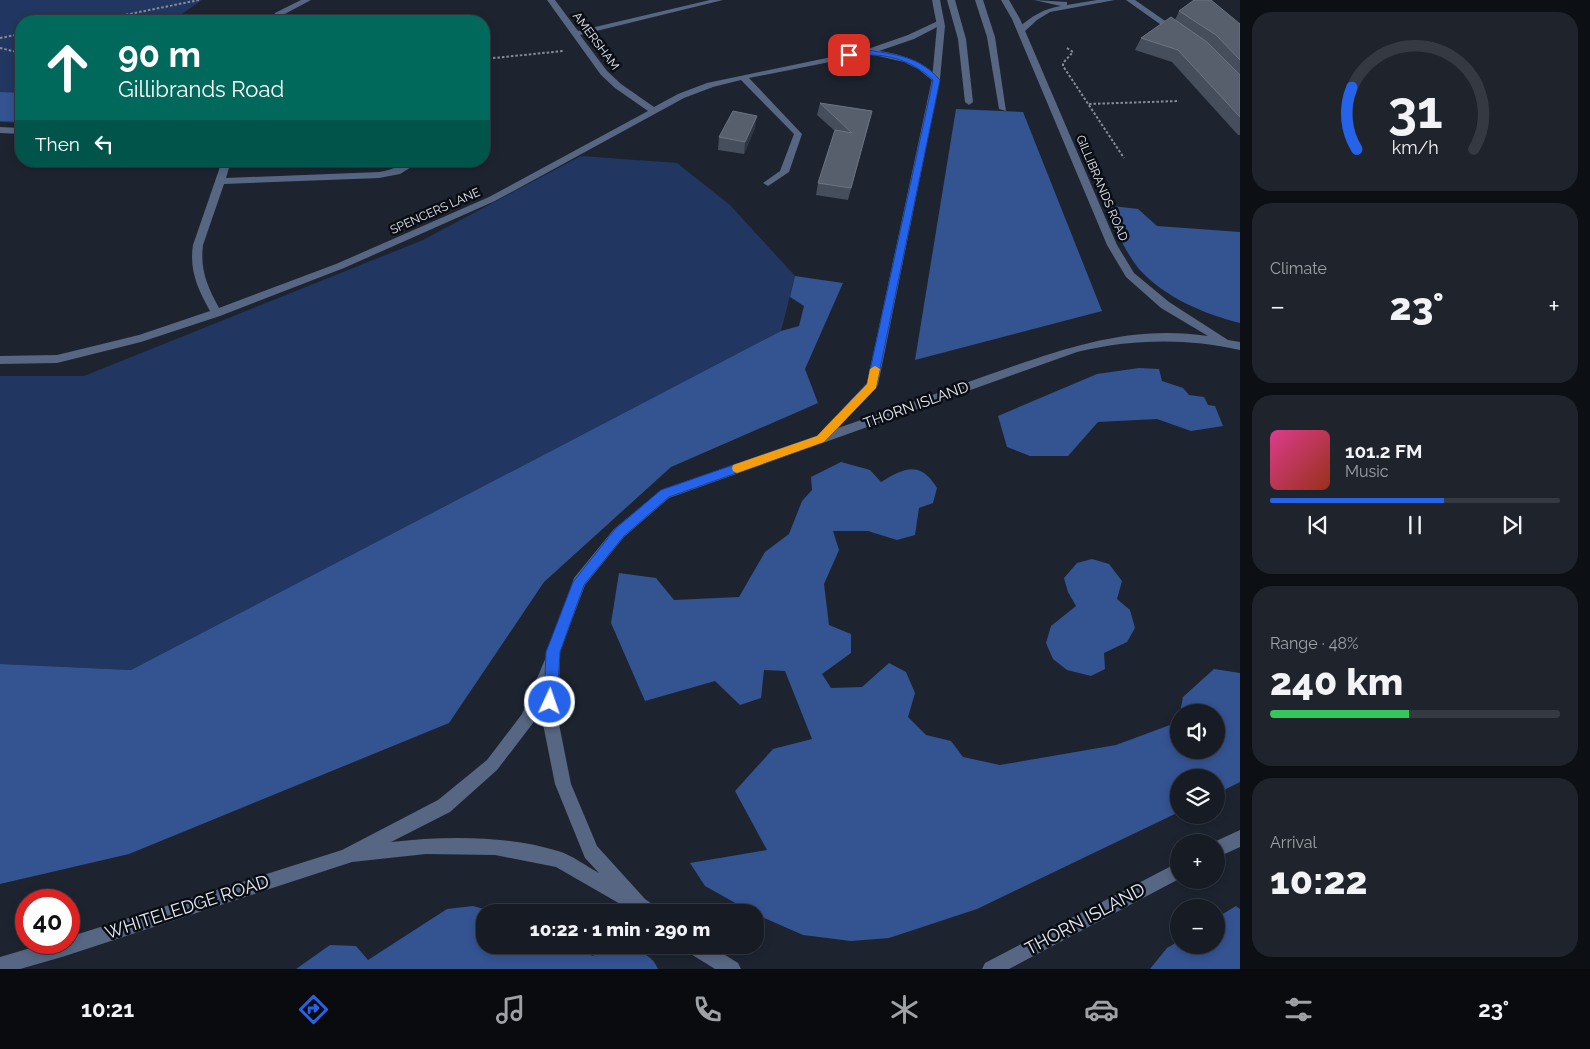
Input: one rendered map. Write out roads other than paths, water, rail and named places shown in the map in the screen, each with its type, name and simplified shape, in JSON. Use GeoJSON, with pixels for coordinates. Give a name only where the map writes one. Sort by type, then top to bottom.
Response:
{"type":"FeatureCollection","features":[{"type":"Feature","properties":{"kind":"street"},"geometry":{"type":"LineString","coordinates":[[278,15],[307,0]]}},
{"type":"Feature","properties":{"kind":"street","name":"AMERSHAM"},"geometry":{"type":"LineString","coordinates":[[551,0],[611,80],[652,110]]}},
{"type":"Feature","properties":{"kind":"street"},"geometry":{"type":"LineString","coordinates":[[576,34],[719,0]]}},
{"type":"Feature","properties":{"kind":"street"},"geometry":{"type":"LineString","coordinates":[[821,439],[872,386],[936,80],[940,22],[936,0]]}},
{"type":"Feature","properties":{"kind":"street"},"geometry":{"type":"LineString","coordinates":[[951,0],[962,39],[969,102]]}},
{"type":"Feature","properties":{"kind":"street"},"geometry":{"type":"LineString","coordinates":[[980,0],[991,37],[1003,108]]}},
{"type":"Feature","properties":{"kind":"street","name":"GILLIBRANDS ROAD"},"geometry":{"type":"LineString","coordinates":[[1005,0],[1021,30],[1112,245],[1130,275],[1165,305],[1228,343]]}},
{"type":"Feature","properties":{"kind":"street"},"geometry":{"type":"LineString","coordinates":[[1038,0],[1076,5]]}},
{"type":"Feature","properties":{"kind":"street"},"geometry":{"type":"LineString","coordinates":[[1021,30],[1034,18],[1048,10],[1111,0]]}},
{"type":"Feature","properties":{"kind":"street"},"geometry":{"type":"LineString","coordinates":[[1130,0],[1186,37]]}},
{"type":"Feature","properties":{"kind":"street","name":"SPENCERS LANE"},"geometry":{"type":"LineString","coordinates":[[0,360],[57,359],[82,354],[141,338],[216,313],[340,266],[484,203],[652,110],[710,85],[867,52],[910,38],[940,22]]}},
{"type":"Feature","properties":{"kind":"street","name":"SPENCERS LANE"},"geometry":{"type":"LineString","coordinates":[[867,52],[909,60],[922,66],[936,80]]}},
{"type":"Feature","properties":{"kind":"street"},"geometry":{"type":"LineString","coordinates":[[743,77],[798,134],[784,172],[768,183]]}},
{"type":"Feature","properties":{"kind":"street"},"geometry":{"type":"LineString","coordinates":[[0,130],[15,131]]}},
{"type":"Feature","properties":{"kind":"street"},"geometry":{"type":"LineString","coordinates":[[216,313],[196,273],[195,259],[225,167]]}},
{"type":"Feature","properties":{"kind":"street"},"geometry":{"type":"LineString","coordinates":[[220,181],[379,175],[396,172],[406,167]]}},
{"type":"Feature","properties":{"kind":"street","name":"THORN ISLAND"},"geometry":{"type":"LineString","coordinates":[[639,904],[591,852],[563,784],[550,719],[553,652],[579,582],[619,533],[665,494],[1075,348],[1104,341],[1178,337],[1240,346]]}},
{"type":"Feature","properties":{"kind":"street","name":"WHITELEDGE ROAD"},"geometry":{"type":"LineString","coordinates":[[0,966],[71,945],[345,856],[444,806],[492,765],[528,718],[553,652]]}},
{"type":"Feature","properties":{"kind":"street"},"geometry":{"type":"LineString","coordinates":[[1225,846],[1240,838]]}},
{"type":"Feature","properties":{"kind":"street","name":"WHITELEDGE ROAD"},"geometry":{"type":"LineString","coordinates":[[345,856],[426,846],[495,847],[558,859],[635,904]]}},
{"type":"Feature","properties":{"kind":"street","name":"THORN ISLAND"},"geometry":{"type":"LineString","coordinates":[[991,969],[1170,875]]}},
{"type":"Feature","properties":{"kind":"street"},"geometry":{"type":"LineString","coordinates":[[707,954],[732,969]]}}]}
